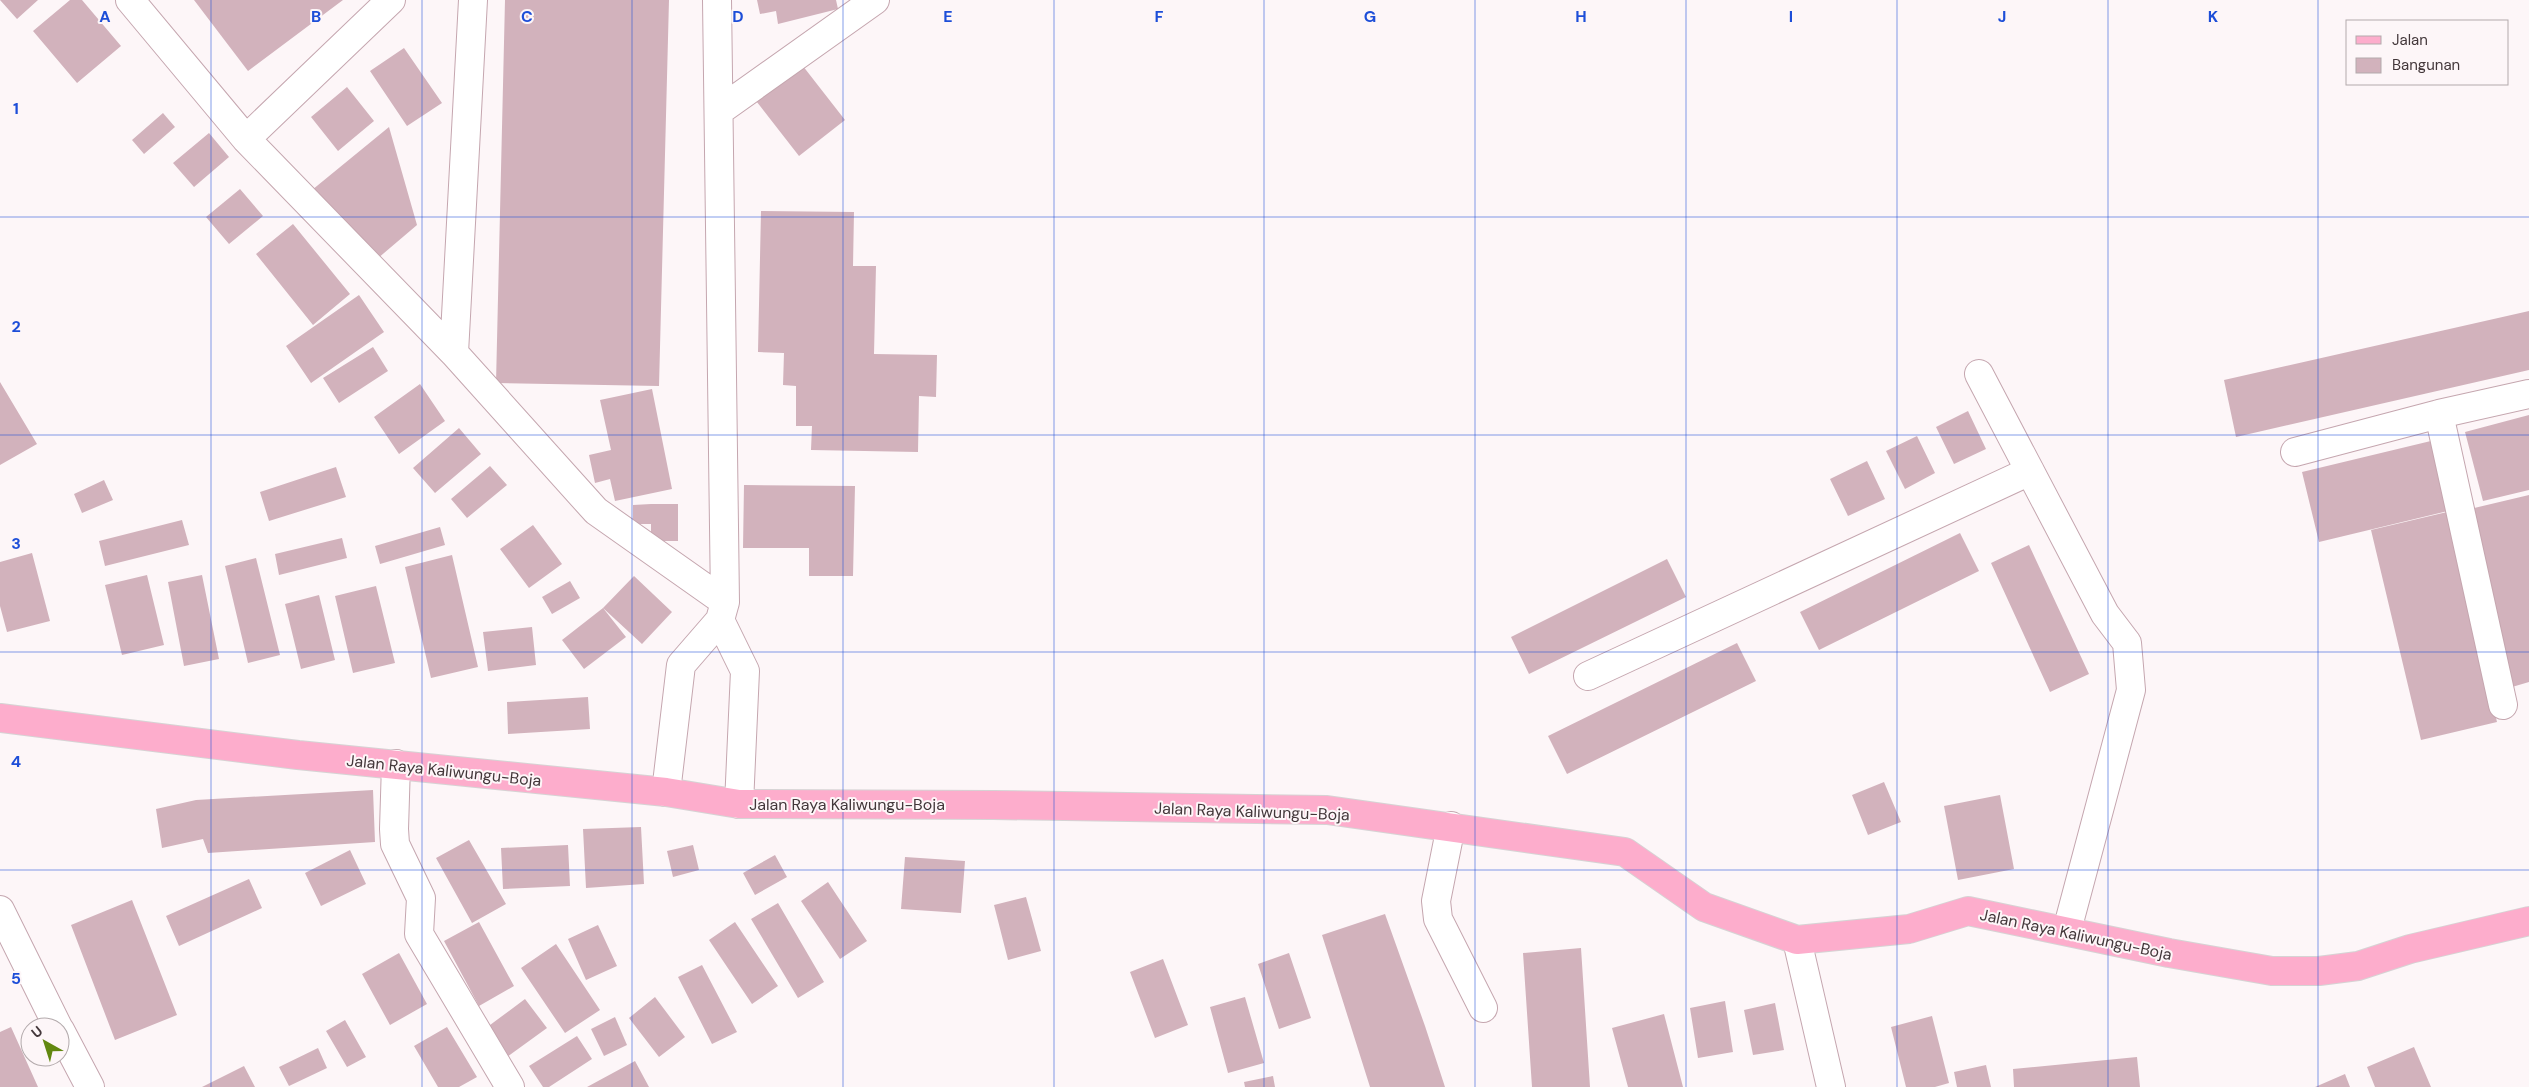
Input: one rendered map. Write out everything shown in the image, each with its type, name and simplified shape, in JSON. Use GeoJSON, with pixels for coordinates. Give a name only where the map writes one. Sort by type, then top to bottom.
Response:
{"type":"FeatureCollection","features":[{"type":"Feature","properties":{"kind":"main road","name":"Jalan Raya Kaliwungu-Boja"},"geometry":{"type":"LineString","coordinates":[[0,718],[396,764],[666,792],[739,804],[993,805],[1327,810],[1625,852],[1704,907],[1797,940],[1909,929],[1968,911],[2067,930],[2169,953],[2272,971],[2320,971],[2358,966],[2410,949],[2529,921]]}},
{"type":"Feature","properties":{"kind":"street"},"geometry":{"type":"LineString","coordinates":[[130,0],[246,139],[454,353],[596,511],[722,611]]}},
{"type":"Feature","properties":{"kind":"street"},"geometry":{"type":"LineString","coordinates":[[246,139],[391,0]]}},
{"type":"Feature","properties":{"kind":"street"},"geometry":{"type":"LineString","coordinates":[[454,353],[473,0]]}},
{"type":"Feature","properties":{"kind":"street"},"geometry":{"type":"LineString","coordinates":[[717,0],[722,611],[745,671],[739,804]]}},
{"type":"Feature","properties":{"kind":"street"},"geometry":{"type":"LineString","coordinates":[[719,110],[875,0]]}},
{"type":"Feature","properties":{"kind":"street"},"geometry":{"type":"LineString","coordinates":[[1979,374],[2104,614],[2127,643],[2131,690],[2067,930]]}},
{"type":"Feature","properties":{"kind":"street"},"geometry":{"type":"LineString","coordinates":[[2296,452],[2438,414],[2529,394]]}},
{"type":"Feature","properties":{"kind":"street"},"geometry":{"type":"LineString","coordinates":[[2438,414],[2503,705]]}},
{"type":"Feature","properties":{"kind":"street"},"geometry":{"type":"LineString","coordinates":[[1588,676],[2030,471]]}},
{"type":"Feature","properties":{"kind":"street"},"geometry":{"type":"LineString","coordinates":[[666,792],[681,665],[722,611]]}},
{"type":"Feature","properties":{"kind":"street"},"geometry":{"type":"LineString","coordinates":[[396,764],[394,829],[396,844],[422,898],[419,934],[510,1087]]}},
{"type":"Feature","properties":{"kind":"street"},"geometry":{"type":"LineString","coordinates":[[1451,826],[1436,901],[1438,919],[1483,1008]]}},
{"type":"Feature","properties":{"kind":"street"},"geometry":{"type":"LineString","coordinates":[[0,910],[8,952],[51,1017]]}},
{"type":"Feature","properties":{"kind":"street"},"geometry":{"type":"LineString","coordinates":[[2529,921],[2529,926]]}},
{"type":"Feature","properties":{"kind":"street"},"geometry":{"type":"LineString","coordinates":[[1797,940],[1830,1087]]}},
{"type":"Feature","properties":{"kind":"street"},"geometry":{"type":"LineString","coordinates":[[70,1050],[90,1087]]}},
{"type":"Feature","properties":{"kind":"building"},"geometry":{"type":"Polygon","coordinates":[[[0,0],[38,0],[17,19],[0,0]]]}},
{"type":"Feature","properties":{"kind":"building"},"geometry":{"type":"Polygon","coordinates":[[[70,0],[82,0],[121,46],[77,83],[33,31],[70,0]]]}},
{"type":"Feature","properties":{"kind":"building"},"geometry":{"type":"Polygon","coordinates":[[[194,0],[343,0],[248,71],[194,0]]]}},
{"type":"Feature","properties":{"kind":"building"},"geometry":{"type":"Polygon","coordinates":[[[505,0],[669,0],[659,386],[496,383],[505,0]]]}},
{"type":"Feature","properties":{"kind":"building"},"geometry":{"type":"Polygon","coordinates":[[[757,0],[836,0],[838,9],[778,24],[776,11],[760,14],[757,0]]]}},
{"type":"Feature","properties":{"kind":"building"},"geometry":{"type":"Polygon","coordinates":[[[404,48],[442,103],[407,126],[370,71],[404,48]]]}},
{"type":"Feature","properties":{"kind":"building"},"geometry":{"type":"Polygon","coordinates":[[[799,61],[845,120],[799,156],[753,97],[799,61]]]}},
{"type":"Feature","properties":{"kind":"building"},"geometry":{"type":"Polygon","coordinates":[[[347,87],[374,121],[338,151],[311,117],[347,87]]]}},
{"type":"Feature","properties":{"kind":"building"},"geometry":{"type":"Polygon","coordinates":[[[163,113],[175,127],[144,154],[132,140],[163,113]]]}},
{"type":"Feature","properties":{"kind":"building"},"geometry":{"type":"Polygon","coordinates":[[[389,127],[417,225],[377,259],[312,190],[389,127]]]}},
{"type":"Feature","properties":{"kind":"building"},"geometry":{"type":"Polygon","coordinates":[[[209,133],[229,157],[194,187],[173,163],[209,133]]]}},
{"type":"Feature","properties":{"kind":"building"},"geometry":{"type":"Polygon","coordinates":[[[240,189],[263,216],[229,244],[206,217],[240,189]]]}},
{"type":"Feature","properties":{"kind":"building"},"geometry":{"type":"Polygon","coordinates":[[[761,211],[854,212],[853,266],[876,266],[874,354],[937,355],[936,397],[919,396],[918,452],[811,450],[812,426],[796,426],[796,386],[783,385],[784,353],[758,352],[761,211]]]}},
{"type":"Feature","properties":{"kind":"building"},"geometry":{"type":"Polygon","coordinates":[[[293,224],[350,294],[313,325],[256,254],[293,224]]]}},
{"type":"Feature","properties":{"kind":"building"},"geometry":{"type":"Polygon","coordinates":[[[359,295],[384,332],[311,383],[286,346],[359,295]]]}},
{"type":"Feature","properties":{"kind":"building"},"geometry":{"type":"Polygon","coordinates":[[[2529,311],[2529,370],[2236,437],[2224,380],[2529,311]]]}},
{"type":"Feature","properties":{"kind":"building"},"geometry":{"type":"Polygon","coordinates":[[[373,347],[388,371],[339,403],[323,378],[373,347]]]}},
{"type":"Feature","properties":{"kind":"building"},"geometry":{"type":"Polygon","coordinates":[[[0,382],[37,444],[0,465],[0,382]]]}},
{"type":"Feature","properties":{"kind":"building"},"geometry":{"type":"Polygon","coordinates":[[[420,384],[445,421],[399,454],[374,417],[420,384]]]}},
{"type":"Feature","properties":{"kind":"building"},"geometry":{"type":"Polygon","coordinates":[[[652,389],[672,489],[615,501],[610,479],[595,483],[589,455],[611,450],[600,400],[652,389]]]}},
{"type":"Feature","properties":{"kind":"building"},"geometry":{"type":"Polygon","coordinates":[[[1968,411],[1986,449],[1954,464],[1936,427],[1968,411]]]}},
{"type":"Feature","properties":{"kind":"building"},"geometry":{"type":"Polygon","coordinates":[[[2529,415],[2529,490],[2483,501],[2465,432],[2529,415]]]}},
{"type":"Feature","properties":{"kind":"building"},"geometry":{"type":"Polygon","coordinates":[[[459,428],[481,454],[435,493],[413,468],[459,428]]]}},
{"type":"Feature","properties":{"kind":"building"},"geometry":{"type":"Polygon","coordinates":[[[1917,436],[1935,473],[1905,489],[1886,451],[1917,436]]]}},
{"type":"Feature","properties":{"kind":"building"},"geometry":{"type":"Polygon","coordinates":[[[2435,440],[2452,510],[2319,542],[2302,472],[2435,440]]]}},
{"type":"Feature","properties":{"kind":"building"},"geometry":{"type":"Polygon","coordinates":[[[1867,461],[1885,499],[1848,516],[1830,479],[1867,461]]]}},
{"type":"Feature","properties":{"kind":"building"},"geometry":{"type":"Polygon","coordinates":[[[490,466],[507,485],[467,518],[451,499],[490,466]]]}},
{"type":"Feature","properties":{"kind":"building"},"geometry":{"type":"Polygon","coordinates":[[[336,467],[346,497],[269,521],[260,492],[336,467]]]}},
{"type":"Feature","properties":{"kind":"building"},"geometry":{"type":"Polygon","coordinates":[[[104,480],[113,500],[82,513],[74,494],[104,480]]]}},
{"type":"Feature","properties":{"kind":"building"},"geometry":{"type":"Polygon","coordinates":[[[744,485],[855,486],[853,576],[809,576],[809,548],[743,548],[744,485]]]}},
{"type":"Feature","properties":{"kind":"building"},"geometry":{"type":"Polygon","coordinates":[[[2529,495],[2529,682],[2512,687],[2470,509],[2529,495]]]}},
{"type":"Feature","properties":{"kind":"building"},"geometry":{"type":"Polygon","coordinates":[[[678,504],[678,541],[651,541],[651,524],[633,524],[633,505],[678,504]]]}},
{"type":"Feature","properties":{"kind":"building"},"geometry":{"type":"Polygon","coordinates":[[[2447,512],[2497,722],[2421,740],[2371,530],[2447,512]]]}},
{"type":"Feature","properties":{"kind":"building"},"geometry":{"type":"Polygon","coordinates":[[[182,520],[189,545],[105,566],[99,541],[182,520]]]}},
{"type":"Feature","properties":{"kind":"building"},"geometry":{"type":"Polygon","coordinates":[[[533,525],[562,564],[529,588],[500,549],[533,525]]]}},
{"type":"Feature","properties":{"kind":"building"},"geometry":{"type":"Polygon","coordinates":[[[440,527],[445,545],[380,564],[375,546],[440,527]]]}},
{"type":"Feature","properties":{"kind":"building"},"geometry":{"type":"Polygon","coordinates":[[[1960,533],[1979,571],[1819,650],[1800,612],[1960,533]]]}},
{"type":"Feature","properties":{"kind":"building"},"geometry":{"type":"Polygon","coordinates":[[[342,538],[347,558],[279,575],[275,554],[342,538]]]}},
{"type":"Feature","properties":{"kind":"building"},"geometry":{"type":"Polygon","coordinates":[[[2029,545],[2089,674],[2050,692],[1991,563],[2029,545]]]}},
{"type":"Feature","properties":{"kind":"building"},"geometry":{"type":"Polygon","coordinates":[[[32,553],[50,621],[7,632],[0,606],[0,562],[32,553]]]}},
{"type":"Feature","properties":{"kind":"building"},"geometry":{"type":"Polygon","coordinates":[[[452,555],[478,667],[431,678],[405,567],[452,555]]]}},
{"type":"Feature","properties":{"kind":"building"},"geometry":{"type":"Polygon","coordinates":[[[256,558],[280,655],[248,663],[225,566],[256,558]]]}},
{"type":"Feature","properties":{"kind":"building"},"geometry":{"type":"Polygon","coordinates":[[[1667,559],[1686,597],[1529,674],[1511,637],[1667,559]]]}},
{"type":"Feature","properties":{"kind":"building"},"geometry":{"type":"Polygon","coordinates":[[[147,575],[164,645],[122,655],[105,585],[147,575]]]}},
{"type":"Feature","properties":{"kind":"building"},"geometry":{"type":"Polygon","coordinates":[[[202,575],[219,659],[184,666],[168,582],[202,575]]]}},
{"type":"Feature","properties":{"kind":"building"},"geometry":{"type":"Polygon","coordinates":[[[634,576],[672,612],[642,644],[603,608],[634,576]]]}},
{"type":"Feature","properties":{"kind":"building"},"geometry":{"type":"Polygon","coordinates":[[[570,581],[580,598],[552,614],[542,597],[570,581]]]}},
{"type":"Feature","properties":{"kind":"building"},"geometry":{"type":"Polygon","coordinates":[[[376,586],[395,663],[353,673],[335,596],[376,586]]]}},
{"type":"Feature","properties":{"kind":"building"},"geometry":{"type":"Polygon","coordinates":[[[319,595],[335,660],[301,669],[285,604],[319,595]]]}},
{"type":"Feature","properties":{"kind":"building"},"geometry":{"type":"Polygon","coordinates":[[[603,608],[626,637],[584,669],[562,640],[603,608]]]}},
{"type":"Feature","properties":{"kind":"building"},"geometry":{"type":"Polygon","coordinates":[[[532,627],[536,665],[488,671],[483,632],[532,627]]]}},
{"type":"Feature","properties":{"kind":"building"},"geometry":{"type":"Polygon","coordinates":[[[1737,643],[1756,681],[1567,774],[1548,736],[1737,643]]]}},
{"type":"Feature","properties":{"kind":"building"},"geometry":{"type":"Polygon","coordinates":[[[588,697],[590,729],[508,734],[507,702],[588,697]]]}},
{"type":"Feature","properties":{"kind":"building"},"geometry":{"type":"Polygon","coordinates":[[[1884,782],[1901,822],[1868,835],[1852,795],[1884,782]]]}},
{"type":"Feature","properties":{"kind":"building"},"geometry":{"type":"Polygon","coordinates":[[[373,790],[375,842],[208,853],[203,839],[162,848],[156,809],[196,800],[373,790]]]}},
{"type":"Feature","properties":{"kind":"building"},"geometry":{"type":"Polygon","coordinates":[[[2000,795],[2014,869],[1958,880],[1944,806],[2000,795]]]}},
{"type":"Feature","properties":{"kind":"building"},"geometry":{"type":"Polygon","coordinates":[[[641,827],[644,884],[586,888],[583,829],[641,827]]]}},
{"type":"Feature","properties":{"kind":"building"},"geometry":{"type":"Polygon","coordinates":[[[469,840],[506,904],[472,923],[436,858],[469,840]]]}},
{"type":"Feature","properties":{"kind":"building"},"geometry":{"type":"Polygon","coordinates":[[[568,845],[570,886],[503,889],[501,848],[568,845]]]}},
{"type":"Feature","properties":{"kind":"building"},"geometry":{"type":"Polygon","coordinates":[[[693,845],[699,870],[673,877],[667,851],[693,845]]]}},
{"type":"Feature","properties":{"kind":"building"},"geometry":{"type":"Polygon","coordinates":[[[350,850],[366,884],[321,906],[305,873],[350,850]]]}},
{"type":"Feature","properties":{"kind":"building"},"geometry":{"type":"Polygon","coordinates":[[[775,855],[787,877],[755,895],[743,873],[775,855]]]}},
{"type":"Feature","properties":{"kind":"building"},"geometry":{"type":"Polygon","coordinates":[[[905,857],[965,861],[961,913],[901,909],[905,857]]]}},
{"type":"Feature","properties":{"kind":"building"},"geometry":{"type":"Polygon","coordinates":[[[249,879],[262,908],[179,946],[166,916],[249,879]]]}},
{"type":"Feature","properties":{"kind":"building"},"geometry":{"type":"Polygon","coordinates":[[[828,882],[867,941],[840,959],[801,901],[828,882]]]}},
{"type":"Feature","properties":{"kind":"building"},"geometry":{"type":"Polygon","coordinates":[[[1026,897],[1041,951],[1008,960],[994,905],[1026,897]]]}},
{"type":"Feature","properties":{"kind":"building"},"geometry":{"type":"Polygon","coordinates":[[[132,900],[177,1015],[115,1040],[71,925],[132,900]]]}},
{"type":"Feature","properties":{"kind":"building"},"geometry":{"type":"Polygon","coordinates":[[[778,903],[824,982],[798,998],[751,919],[778,903]]]}},
{"type":"Feature","properties":{"kind":"building"},"geometry":{"type":"Polygon","coordinates":[[[1385,914],[1445,1087],[1370,1087],[1322,935],[1385,914]]]}},
{"type":"Feature","properties":{"kind":"building"},"geometry":{"type":"Polygon","coordinates":[[[479,922],[514,986],[479,1006],[444,941],[479,922]]]}},
{"type":"Feature","properties":{"kind":"building"},"geometry":{"type":"Polygon","coordinates":[[[735,922],[778,986],[752,1004],[709,940],[735,922]]]}},
{"type":"Feature","properties":{"kind":"building"},"geometry":{"type":"Polygon","coordinates":[[[598,925],[617,966],[586,980],[568,939],[598,925]]]}},
{"type":"Feature","properties":{"kind":"building"},"geometry":{"type":"Polygon","coordinates":[[[556,944],[600,1010],[565,1033],[521,968],[556,944]]]}},
{"type":"Feature","properties":{"kind":"building"},"geometry":{"type":"Polygon","coordinates":[[[1581,948],[1590,1087],[1532,1087],[1523,953],[1581,948]]]}},
{"type":"Feature","properties":{"kind":"building"},"geometry":{"type":"Polygon","coordinates":[[[399,953],[427,1004],[390,1025],[362,974],[399,953]]]}},
{"type":"Feature","properties":{"kind":"building"},"geometry":{"type":"Polygon","coordinates":[[[1289,953],[1311,1018],[1279,1029],[1258,964],[1289,953]]]}},
{"type":"Feature","properties":{"kind":"building"},"geometry":{"type":"Polygon","coordinates":[[[1163,959],[1188,1025],[1155,1038],[1130,972],[1163,959]]]}},
{"type":"Feature","properties":{"kind":"building"},"geometry":{"type":"Polygon","coordinates":[[[702,965],[737,1032],[712,1044],[678,977],[702,965]]]}},
{"type":"Feature","properties":{"kind":"building"},"geometry":{"type":"Polygon","coordinates":[[[655,997],[685,1037],[659,1057],[629,1018],[655,997]]]}},
{"type":"Feature","properties":{"kind":"building"},"geometry":{"type":"Polygon","coordinates":[[[1245,997],[1264,1063],[1228,1073],[1210,1007],[1245,997]]]}},
{"type":"Feature","properties":{"kind":"building"},"geometry":{"type":"Polygon","coordinates":[[[525,999],[547,1028],[507,1057],[486,1028],[525,999]]]}},
{"type":"Feature","properties":{"kind":"building"},"geometry":{"type":"Polygon","coordinates":[[[1725,1001],[1733,1052],[1698,1058],[1690,1008],[1725,1001]]]}},
{"type":"Feature","properties":{"kind":"building"},"geometry":{"type":"Polygon","coordinates":[[[1775,1003],[1784,1050],[1753,1055],[1744,1010],[1775,1003]]]}},
{"type":"Feature","properties":{"kind":"building"},"geometry":{"type":"Polygon","coordinates":[[[1664,1014],[1683,1087],[1628,1087],[1612,1028],[1664,1014]]]}},
{"type":"Feature","properties":{"kind":"building"},"geometry":{"type":"Polygon","coordinates":[[[1932,1016],[1949,1083],[1935,1087],[1906,1087],[1891,1027],[1932,1016]]]}},
{"type":"Feature","properties":{"kind":"building"},"geometry":{"type":"Polygon","coordinates":[[[615,1017],[627,1045],[604,1056],[591,1029],[615,1017]]]}},
{"type":"Feature","properties":{"kind":"building"},"geometry":{"type":"Polygon","coordinates":[[[345,1020],[366,1057],[347,1067],[326,1031],[345,1020]]]}},
{"type":"Feature","properties":{"kind":"building"},"geometry":{"type":"Polygon","coordinates":[[[11,1027],[20,1047],[20,1067],[29,1067],[38,1087],[0,1087],[0,1032],[11,1027]]]}},
{"type":"Feature","properties":{"kind":"building"},"geometry":{"type":"Polygon","coordinates":[[[447,1027],[477,1077],[459,1087],[438,1087],[414,1046],[447,1027]]]}},
{"type":"Feature","properties":{"kind":"building"},"geometry":{"type":"Polygon","coordinates":[[[577,1036],[592,1059],[549,1087],[543,1087],[529,1066],[577,1036]]]}},
{"type":"Feature","properties":{"kind":"building"},"geometry":{"type":"Polygon","coordinates":[[[2414,1047],[2431,1087],[2375,1087],[2367,1067],[2414,1047]]]}},
{"type":"Feature","properties":{"kind":"building"},"geometry":{"type":"Polygon","coordinates":[[[318,1048],[327,1068],[289,1086],[279,1067],[318,1048]]]}},
{"type":"Feature","properties":{"kind":"building"},"geometry":{"type":"Polygon","coordinates":[[[2137,1057],[2140,1087],[2014,1087],[2013,1069],[2137,1057]]]}},
{"type":"Feature","properties":{"kind":"building"},"geometry":{"type":"Polygon","coordinates":[[[635,1061],[649,1087],[587,1087],[635,1061]]]}},
{"type":"Feature","properties":{"kind":"building"},"geometry":{"type":"Polygon","coordinates":[[[1986,1065],[1991,1087],[1957,1087],[1954,1072],[1986,1065]]]}},
{"type":"Feature","properties":{"kind":"building"},"geometry":{"type":"Polygon","coordinates":[[[244,1066],[255,1087],[202,1087],[244,1066]]]}},
{"type":"Feature","properties":{"kind":"building"},"geometry":{"type":"Polygon","coordinates":[[[2345,1074],[2350,1087],[2315,1087],[2345,1074]]]}},
{"type":"Feature","properties":{"kind":"building"},"geometry":{"type":"Polygon","coordinates":[[[1273,1076],[1275,1087],[1245,1087],[1244,1082],[1273,1076]]]}}]}
